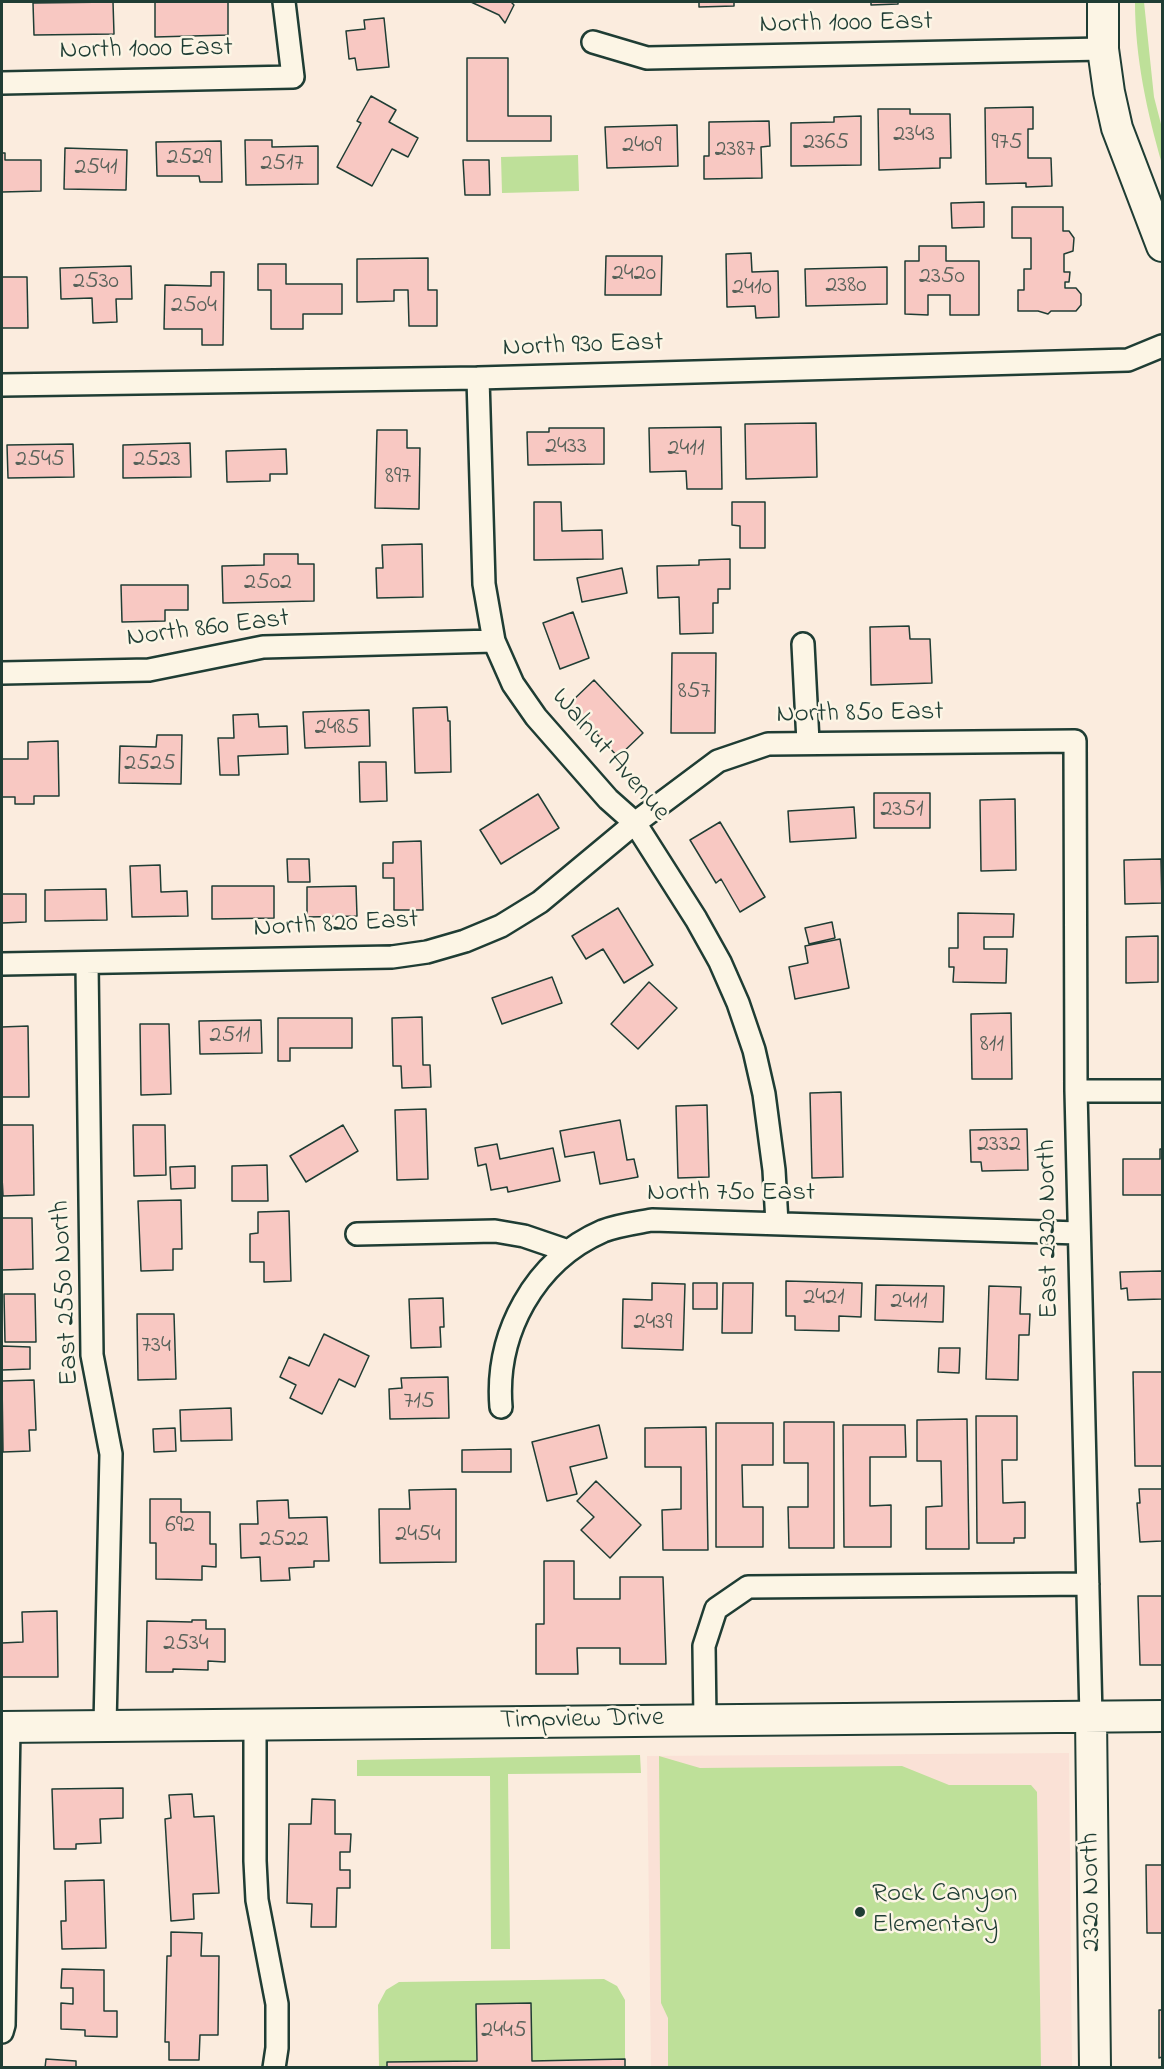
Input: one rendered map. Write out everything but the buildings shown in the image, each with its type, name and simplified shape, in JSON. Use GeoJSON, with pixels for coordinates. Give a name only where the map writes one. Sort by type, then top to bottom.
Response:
{"type":"FeatureCollection","features":[{"type":"Feature","properties":{"kind":"street","name":"North 1000 East"},"geometry":{"type":"LineString","coordinates":[[2,83],[293,77],[284,2]]}},
{"type":"Feature","properties":{"kind":"street"},"geometry":{"type":"LineString","coordinates":[[1103,2],[1103,49],[1117,128],[1162,246]]}},
{"type":"Feature","properties":{"kind":"street","name":"North 1000 East"},"geometry":{"type":"LineString","coordinates":[[593,42],[647,58],[1103,49]]}},
{"type":"Feature","properties":{"kind":"street","name":"North 930 East"},"geometry":{"type":"LineString","coordinates":[[2,385],[478,378],[1128,360],[1162,346]]}},
{"type":"Feature","properties":{"kind":"street","name":"Walnut Avenue"},"geometry":{"type":"LineString","coordinates":[[478,378],[484,584],[494,641],[513,684],[536,717],[608,800],[635,823],[696,919],[720,962],[738,1003],[754,1050],[764,1094],[774,1170],[777,1222]]}},
{"type":"Feature","properties":{"kind":"street","name":"North 860 East"},"geometry":{"type":"LineString","coordinates":[[2,673],[149,670],[263,647],[494,641]]}},
{"type":"Feature","properties":{"kind":"street"},"geometry":{"type":"LineString","coordinates":[[803,644],[808,742]]}},
{"type":"Feature","properties":{"kind":"street","name":"North 850 East"},"geometry":{"type":"LineString","coordinates":[[635,823],[718,761],[768,744],[1075,741]]}},
{"type":"Feature","properties":{"kind":"street","name":"East 2320 North"},"geometry":{"type":"LineString","coordinates":[[1075,741],[1078,1233],[1091,1717]]}},
{"type":"Feature","properties":{"kind":"street","name":"North 820 East"},"geometry":{"type":"LineString","coordinates":[[2,964],[392,957],[427,952],[465,941],[501,926],[540,902],[635,823]]}},
{"type":"Feature","properties":{"kind":"street","name":"East 2550 North"},"geometry":{"type":"LineString","coordinates":[[87,964],[92,1355],[111,1454],[105,1725]]}},
{"type":"Feature","properties":{"kind":"street"},"geometry":{"type":"LineString","coordinates":[[1076,1091],[1162,1091]]}},
{"type":"Feature","properties":{"kind":"street","name":"North 750 East"},"geometry":{"type":"LineString","coordinates":[[501,1407],[502,1359],[513,1322],[527,1296],[568,1251],[604,1231],[622,1225],[652,1220],[777,1222],[1078,1233]]}},
{"type":"Feature","properties":{"kind":"street"},"geometry":{"type":"LineString","coordinates":[[357,1234],[495,1231],[524,1236],[568,1251]]}},
{"type":"Feature","properties":{"kind":"street"},"geometry":{"type":"LineString","coordinates":[[705,1720],[704,1646],[716,1609],[748,1587],[1088,1584]]}},
{"type":"Feature","properties":{"kind":"street","name":"Timpview Drive"},"geometry":{"type":"LineString","coordinates":[[5,1727],[1162,1716]]}},
{"type":"Feature","properties":{"kind":"street","name":"2320 North"},"geometry":{"type":"LineString","coordinates":[[1091,1717],[1095,2067]]}},
{"type":"Feature","properties":{"kind":"street"},"geometry":{"type":"LineString","coordinates":[[255,1724],[257,1890],[277,2004],[277,2048],[274,2067]]}},
{"type":"Feature","properties":{"kind":"street"},"geometry":{"type":"LineString","coordinates":[[2,2032],[4,2025],[5,1727]]}},
{"type":"Feature","properties":{"kind":"shaded area","name":"Rock Canyon Elementary"},"geometry":{"type":"Polygon","coordinates":[[[1069,1753],[1072,2067],[651,2067],[647,1756],[1069,1753]]]}},
{"type":"Feature","properties":{"kind":"green space"},"geometry":{"type":"Polygon","coordinates":[[[1135,2],[1144,2],[1154,97],[1162,128],[1162,164],[1143,84],[1137,43],[1135,2]]]}},
{"type":"Feature","properties":{"kind":"green space"},"geometry":{"type":"Polygon","coordinates":[[[578,155],[579,191],[502,193],[501,157],[578,155]]]}},
{"type":"Feature","properties":{"kind":"green space"},"geometry":{"type":"Polygon","coordinates":[[[640,1755],[641,1773],[508,1774],[510,1949],[491,1949],[490,1776],[357,1776],[357,1760],[640,1755]]]}},
{"type":"Feature","properties":{"kind":"green space","name":"Rock Canyon Elementary"},"geometry":{"type":"Polygon","coordinates":[[[659,1756],[700,1768],[902,1766],[949,1785],[1031,1785],[1037,1792],[1041,2067],[668,2067],[668,2018],[661,2003],[659,1756]]]}},
{"type":"Feature","properties":{"kind":"green space"},"geometry":{"type":"Polygon","coordinates":[[[604,1979],[617,1986],[625,2000],[625,2067],[379,2067],[378,2005],[386,1990],[399,1982],[604,1979]]]}},
{"type":"Feature","properties":{"kind":"place","name":"Rock Canyon Elementary"},"geometry":{"type":"Point","coordinates":[860,1912]}}]}
